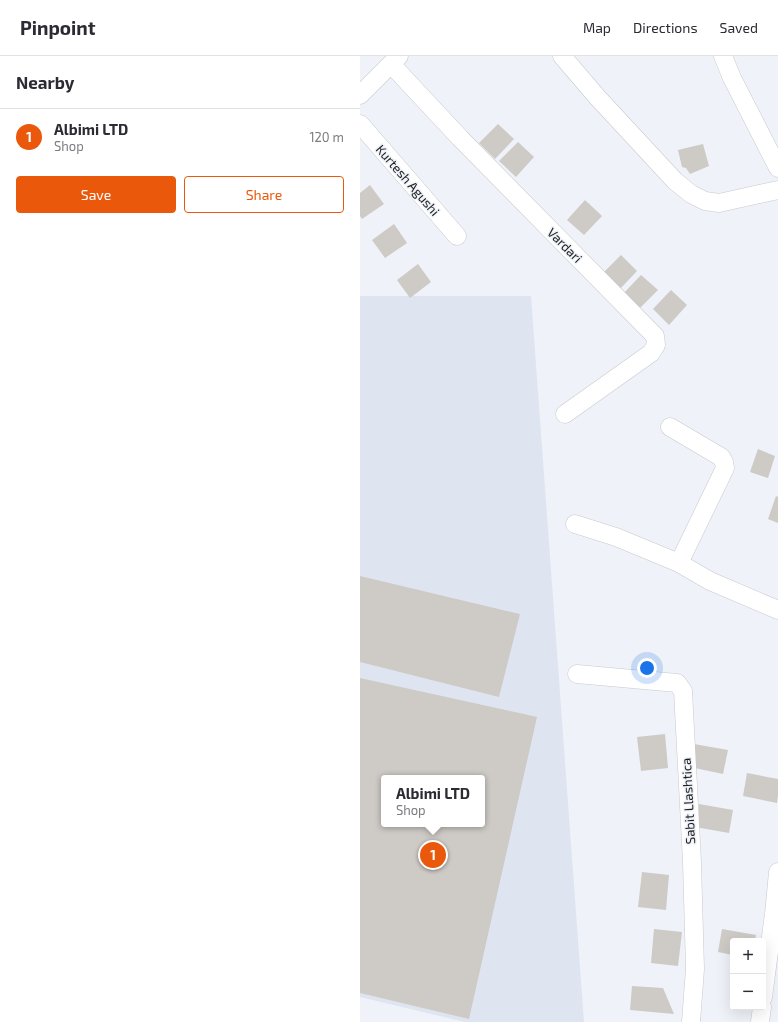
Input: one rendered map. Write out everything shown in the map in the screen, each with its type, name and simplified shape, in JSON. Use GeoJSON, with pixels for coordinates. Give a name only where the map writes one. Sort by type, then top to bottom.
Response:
{"type":"FeatureCollection","features":[{"type":"Feature","properties":{"kind":"street"},"geometry":{"type":"LineString","coordinates":[[562,56],[598,98],[675,181],[691,194],[705,201],[719,203],[778,190]]}},
{"type":"Feature","properties":{"kind":"street"},"geometry":{"type":"LineString","coordinates":[[723,56],[732,78],[778,168]]}},
{"type":"Feature","properties":{"kind":"street"},"geometry":{"type":"LineString","coordinates":[[360,95],[395,60]]}},
{"type":"Feature","properties":{"kind":"street","name":"Vardari"},"geometry":{"type":"LineString","coordinates":[[395,60],[460,138],[655,336],[656,345],[651,353],[565,414]]}},
{"type":"Feature","properties":{"kind":"street","name":"Kurtesh Agushi"},"geometry":{"type":"LineString","coordinates":[[360,124],[457,236]]}},
{"type":"Feature","properties":{"kind":"street"},"geometry":{"type":"LineString","coordinates":[[670,427],[721,457],[725,468],[679,563]]}},
{"type":"Feature","properties":{"kind":"street"},"geometry":{"type":"LineString","coordinates":[[575,524],[616,538],[679,563],[710,581],[778,610]]}},
{"type":"Feature","properties":{"kind":"street","name":"Sabit Llashtica"},"geometry":{"type":"LineString","coordinates":[[576,674],[677,683],[683,691],[692,862],[695,969],[691,1022]]}},
{"type":"Feature","properties":{"kind":"street"},"geometry":{"type":"LineString","coordinates":[[766,978],[776,915],[778,872]]}},
{"type":"Feature","properties":{"kind":"street"},"geometry":{"type":"LineString","coordinates":[[760,1022],[762,1010]]}},
{"type":"Feature","properties":{"kind":"shaded area"},"geometry":{"type":"Polygon","coordinates":[[[360,296],[531,296],[584,1022],[465,1022],[360,997],[360,296]]]}},
{"type":"Feature","properties":{"kind":"building"},"geometry":{"type":"Polygon","coordinates":[[[498,124],[514,139],[495,159],[479,143],[498,124]]]}},
{"type":"Feature","properties":{"kind":"building"},"geometry":{"type":"Polygon","coordinates":[[[518,142],[534,157],[516,177],[499,161],[518,142]]]}},
{"type":"Feature","properties":{"kind":"building"},"geometry":{"type":"Polygon","coordinates":[[[703,144],[709,166],[690,174],[686,168],[682,167],[678,150],[703,144]]]}},
{"type":"Feature","properties":{"kind":"building"},"geometry":{"type":"Polygon","coordinates":[[[370,185],[384,204],[362,219],[360,216],[360,193],[370,185]]]}},
{"type":"Feature","properties":{"kind":"building"},"geometry":{"type":"Polygon","coordinates":[[[585,200],[602,216],[584,235],[567,220],[585,200]]]}},
{"type":"Feature","properties":{"kind":"building"},"geometry":{"type":"Polygon","coordinates":[[[394,224],[407,243],[385,258],[372,240],[394,224]]]}},
{"type":"Feature","properties":{"kind":"building"},"geometry":{"type":"Polygon","coordinates":[[[621,255],[637,271],[619,290],[602,274],[621,255]]]}},
{"type":"Feature","properties":{"kind":"building"},"geometry":{"type":"Polygon","coordinates":[[[418,264],[431,282],[410,298],[397,280],[418,264]]]}},
{"type":"Feature","properties":{"kind":"building"},"geometry":{"type":"Polygon","coordinates":[[[641,275],[658,290],[639,309],[623,294],[641,275]]]}},
{"type":"Feature","properties":{"kind":"building"},"geometry":{"type":"Polygon","coordinates":[[[671,290],[687,305],[669,325],[653,309],[671,290]]]}},
{"type":"Feature","properties":{"kind":"building"},"geometry":{"type":"Polygon","coordinates":[[[758,449],[775,456],[768,478],[750,472],[758,449]]]}},
{"type":"Feature","properties":{"kind":"building"},"geometry":{"type":"Polygon","coordinates":[[[776,496],[778,497],[778,523],[768,519],[776,496]]]}},
{"type":"Feature","properties":{"kind":"building"},"geometry":{"type":"Polygon","coordinates":[[[360,576],[520,614],[499,697],[360,662],[360,576]]]}},
{"type":"Feature","properties":{"kind":"building"},"geometry":{"type":"Polygon","coordinates":[[[360,678],[537,717],[469,1019],[360,993],[360,678]]]}},
{"type":"Feature","properties":{"kind":"building"},"geometry":{"type":"Polygon","coordinates":[[[665,734],[668,768],[641,771],[637,737],[665,734]]]}},
{"type":"Feature","properties":{"kind":"building"},"geometry":{"type":"Polygon","coordinates":[[[694,744],[728,750],[723,774],[690,767],[694,744]]]}},
{"type":"Feature","properties":{"kind":"building"},"geometry":{"type":"Polygon","coordinates":[[[747,773],[778,779],[777,803],[743,796],[747,773]]]}},
{"type":"Feature","properties":{"kind":"building"},"geometry":{"type":"Polygon","coordinates":[[[699,804],[733,810],[729,833],[695,827],[699,804]]]}},
{"type":"Feature","properties":{"kind":"building"},"geometry":{"type":"Polygon","coordinates":[[[642,872],[669,875],[666,910],[638,907],[642,872]]]}},
{"type":"Feature","properties":{"kind":"building"},"geometry":{"type":"Polygon","coordinates":[[[654,929],[682,932],[678,966],[651,963],[654,929]]]}},
{"type":"Feature","properties":{"kind":"building"},"geometry":{"type":"Polygon","coordinates":[[[722,929],[756,935],[756,938],[730,938],[730,954],[718,952],[722,929]]]}},
{"type":"Feature","properties":{"kind":"building"},"geometry":{"type":"Polygon","coordinates":[[[632,986],[663,988],[674,1014],[630,1010],[632,986]]]}},
{"type":"Feature","properties":{"kind":"place","name":"Albimi LTD"},"geometry":{"type":"Point","coordinates":[433,855]}}]}
